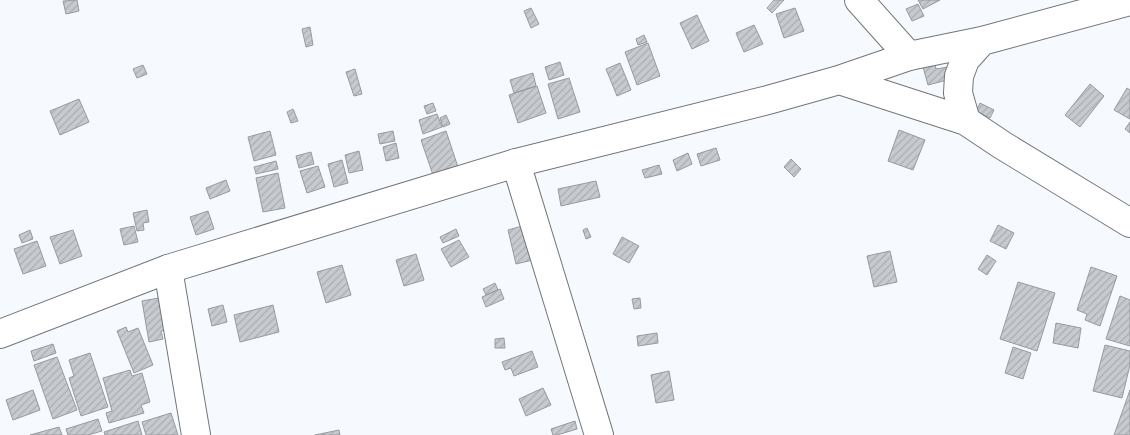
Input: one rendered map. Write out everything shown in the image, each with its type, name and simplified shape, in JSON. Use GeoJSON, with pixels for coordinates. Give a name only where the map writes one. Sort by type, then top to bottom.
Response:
{"type":"FeatureCollection","features":[{"type":"Feature","properties":{"kind":"main road"},"geometry":{"type":"LineString","coordinates":[[859,0],[909,56]]}},
{"type":"Feature","properties":{"kind":"main road"},"geometry":{"type":"LineString","coordinates":[[0,334],[168,269],[516,163],[768,100],[839,80],[909,56],[982,41],[1130,1]]}},
{"type":"Feature","properties":{"kind":"main road"},"geometry":{"type":"LineString","coordinates":[[966,121],[958,93],[959,76],[965,60],[982,41]]}},
{"type":"Feature","properties":{"kind":"main road"},"geometry":{"type":"LineString","coordinates":[[839,80],[966,121],[1130,223]]}},
{"type":"Feature","properties":{"kind":"main road"},"geometry":{"type":"LineString","coordinates":[[516,163],[599,435]]}},
{"type":"Feature","properties":{"kind":"main road"},"geometry":{"type":"LineString","coordinates":[[168,269],[196,435]]}},
{"type":"Feature","properties":{"kind":"building"},"geometry":{"type":"Polygon","coordinates":[[[77,0],[79,11],[66,14],[63,1],[77,0]]]}},
{"type":"Feature","properties":{"kind":"building"},"geometry":{"type":"Polygon","coordinates":[[[774,0],[784,0],[772,13],[767,8],[774,0]]]}},
{"type":"Feature","properties":{"kind":"building"},"geometry":{"type":"Polygon","coordinates":[[[918,0],[940,0],[923,9],[918,0]]]}},
{"type":"Feature","properties":{"kind":"building"},"geometry":{"type":"Polygon","coordinates":[[[918,4],[924,16],[912,21],[906,9],[918,4]]]}},
{"type":"Feature","properties":{"kind":"building"},"geometry":{"type":"Polygon","coordinates":[[[531,8],[539,24],[531,28],[524,11],[531,8]]]}},
{"type":"Feature","properties":{"kind":"building"},"geometry":{"type":"Polygon","coordinates":[[[795,8],[804,31],[784,38],[776,14],[795,8]]]}},
{"type":"Feature","properties":{"kind":"building"},"geometry":{"type":"Polygon","coordinates":[[[697,15],[709,41],[692,49],[680,23],[697,15]]]}},
{"type":"Feature","properties":{"kind":"building"},"geometry":{"type":"Polygon","coordinates":[[[754,25],[763,44],[744,52],[736,33],[754,25]]]}},
{"type":"Feature","properties":{"kind":"building"},"geometry":{"type":"Polygon","coordinates":[[[310,27],[313,45],[306,47],[302,29],[310,27]]]}},
{"type":"Feature","properties":{"kind":"building"},"geometry":{"type":"Polygon","coordinates":[[[644,35],[647,42],[638,45],[636,39],[644,35]]]}},
{"type":"Feature","properties":{"kind":"building"},"geometry":{"type":"Polygon","coordinates":[[[648,43],[660,76],[637,85],[625,52],[648,43]]]}},
{"type":"Feature","properties":{"kind":"building"},"geometry":{"type":"Polygon","coordinates":[[[560,62],[564,75],[549,80],[545,67],[560,62]]]}},
{"type":"Feature","properties":{"kind":"building"},"geometry":{"type":"Polygon","coordinates":[[[620,63],[631,90],[617,96],[606,69],[620,63]]]}},
{"type":"Feature","properties":{"kind":"building"},"geometry":{"type":"Polygon","coordinates":[[[935,64],[936,69],[948,67],[951,79],[928,85],[923,67],[935,64]]]}},
{"type":"Feature","properties":{"kind":"building"},"geometry":{"type":"Polygon","coordinates":[[[143,65],[147,74],[137,78],[133,69],[143,65]]]}},
{"type":"Feature","properties":{"kind":"building"},"geometry":{"type":"Polygon","coordinates":[[[355,69],[362,94],[354,96],[346,72],[355,69]]]}},
{"type":"Feature","properties":{"kind":"building"},"geometry":{"type":"Polygon","coordinates":[[[533,73],[536,86],[514,93],[510,80],[533,73]]]}},
{"type":"Feature","properties":{"kind":"building"},"geometry":{"type":"Polygon","coordinates":[[[569,78],[580,112],[558,119],[548,84],[569,78]]]}},
{"type":"Feature","properties":{"kind":"building"},"geometry":{"type":"Polygon","coordinates":[[[1090,84],[1104,96],[1080,127],[1065,115],[1090,84]]]}},
{"type":"Feature","properties":{"kind":"building"},"geometry":{"type":"Polygon","coordinates":[[[537,86],[546,113],[518,123],[509,95],[537,86]]]}},
{"type":"Feature","properties":{"kind":"building"},"geometry":{"type":"Polygon","coordinates":[[[1127,88],[1130,90],[1130,119],[1114,110],[1127,88]]]}},
{"type":"Feature","properties":{"kind":"building"},"geometry":{"type":"Polygon","coordinates":[[[79,99],[89,122],[60,135],[50,111],[79,99]]]}},
{"type":"Feature","properties":{"kind":"building"},"geometry":{"type":"Polygon","coordinates":[[[433,103],[436,111],[427,114],[424,106],[433,103]]]}},
{"type":"Feature","properties":{"kind":"building"},"geometry":{"type":"Polygon","coordinates":[[[980,103],[994,110],[990,118],[976,111],[980,103]]]}},
{"type":"Feature","properties":{"kind":"building"},"geometry":{"type":"Polygon","coordinates":[[[293,109],[298,121],[291,123],[287,112],[293,109]]]}},
{"type":"Feature","properties":{"kind":"building"},"geometry":{"type":"Polygon","coordinates":[[[437,114],[442,127],[423,134],[419,120],[437,114]]]}},
{"type":"Feature","properties":{"kind":"building"},"geometry":{"type":"Polygon","coordinates":[[[446,115],[450,124],[443,127],[440,118],[446,115]]]}},
{"type":"Feature","properties":{"kind":"building"},"geometry":{"type":"Polygon","coordinates":[[[1130,122],[1130,133],[1125,129],[1130,122]]]}},
{"type":"Feature","properties":{"kind":"building"},"geometry":{"type":"Polygon","coordinates":[[[899,130],[925,140],[913,170],[888,161],[899,130]]]}},
{"type":"Feature","properties":{"kind":"building"},"geometry":{"type":"Polygon","coordinates":[[[270,131],[276,155],[254,161],[248,137],[270,131]]]}},
{"type":"Feature","properties":{"kind":"building"},"geometry":{"type":"Polygon","coordinates":[[[393,131],[395,141],[380,144],[378,134],[393,131]]]}},
{"type":"Feature","properties":{"kind":"building"},"geometry":{"type":"Polygon","coordinates":[[[446,131],[458,167],[433,175],[421,140],[446,131]]]}},
{"type":"Feature","properties":{"kind":"building"},"geometry":{"type":"Polygon","coordinates":[[[396,143],[399,158],[386,161],[383,147],[396,143]]]}},
{"type":"Feature","properties":{"kind":"building"},"geometry":{"type":"Polygon","coordinates":[[[716,148],[720,160],[701,166],[697,154],[716,148]]]}},
{"type":"Feature","properties":{"kind":"building"},"geometry":{"type":"Polygon","coordinates":[[[359,151],[363,170],[349,173],[345,155],[359,151]]]}},
{"type":"Feature","properties":{"kind":"building"},"geometry":{"type":"Polygon","coordinates":[[[311,152],[314,164],[299,168],[296,156],[311,152]]]}},
{"type":"Feature","properties":{"kind":"building"},"geometry":{"type":"Polygon","coordinates":[[[688,153],[692,164],[677,171],[673,160],[688,153]]]}},
{"type":"Feature","properties":{"kind":"building"},"geometry":{"type":"Polygon","coordinates":[[[791,159],[801,169],[794,177],[784,167],[791,159]]]}},
{"type":"Feature","properties":{"kind":"building"},"geometry":{"type":"Polygon","coordinates":[[[342,160],[348,183],[334,187],[328,164],[342,160]]]}},
{"type":"Feature","properties":{"kind":"building"},"geometry":{"type":"Polygon","coordinates":[[[276,161],[278,169],[256,174],[254,167],[276,161]]]}},
{"type":"Feature","properties":{"kind":"building"},"geometry":{"type":"Polygon","coordinates":[[[659,165],[662,174],[645,178],[642,170],[659,165]]]}},
{"type":"Feature","properties":{"kind":"building"},"geometry":{"type":"Polygon","coordinates":[[[318,166],[325,187],[307,193],[300,171],[318,166]]]}},
{"type":"Feature","properties":{"kind":"building"},"geometry":{"type":"Polygon","coordinates":[[[278,173],[285,208],[263,212],[256,178],[278,173]]]}},
{"type":"Feature","properties":{"kind":"building"},"geometry":{"type":"Polygon","coordinates":[[[226,180],[230,191],[210,199],[206,188],[226,180]]]}},
{"type":"Feature","properties":{"kind":"building"},"geometry":{"type":"Polygon","coordinates":[[[596,181],[600,197],[561,206],[558,189],[596,181]]]}},
{"type":"Feature","properties":{"kind":"building"},"geometry":{"type":"Polygon","coordinates":[[[147,210],[149,222],[143,223],[144,230],[137,231],[133,213],[147,210]]]}},
{"type":"Feature","properties":{"kind":"building"},"geometry":{"type":"Polygon","coordinates":[[[208,211],[214,229],[196,235],[190,217],[208,211]]]}},
{"type":"Feature","properties":{"kind":"building"},"geometry":{"type":"Polygon","coordinates":[[[529,224],[537,259],[516,264],[508,230],[529,224]]]}},
{"type":"Feature","properties":{"kind":"building"},"geometry":{"type":"Polygon","coordinates":[[[998,225],[1014,233],[1006,249],[990,241],[998,225]]]}},
{"type":"Feature","properties":{"kind":"building"},"geometry":{"type":"Polygon","coordinates":[[[134,226],[138,242],[124,245],[120,229],[134,226]]]}},
{"type":"Feature","properties":{"kind":"building"},"geometry":{"type":"Polygon","coordinates":[[[587,228],[591,237],[586,239],[583,230],[587,228]]]}},
{"type":"Feature","properties":{"kind":"building"},"geometry":{"type":"Polygon","coordinates":[[[456,229],[459,236],[443,243],[440,237],[456,229]]]}},
{"type":"Feature","properties":{"kind":"building"},"geometry":{"type":"Polygon","coordinates":[[[30,230],[33,239],[22,243],[19,235],[30,230]]]}},
{"type":"Feature","properties":{"kind":"building"},"geometry":{"type":"Polygon","coordinates":[[[73,230],[82,256],[60,264],[50,237],[73,230]]]}},
{"type":"Feature","properties":{"kind":"building"},"geometry":{"type":"Polygon","coordinates":[[[622,237],[639,246],[629,263],[613,254],[622,237]]]}},
{"type":"Feature","properties":{"kind":"building"},"geometry":{"type":"Polygon","coordinates":[[[459,240],[469,257],[451,267],[441,249],[459,240]]]}},
{"type":"Feature","properties":{"kind":"building"},"geometry":{"type":"Polygon","coordinates":[[[37,241],[46,266],[23,274],[14,249],[37,241]]]}},
{"type":"Feature","properties":{"kind":"building"},"geometry":{"type":"Polygon","coordinates":[[[890,251],[897,282],[874,287],[867,256],[890,251]]]}},
{"type":"Feature","properties":{"kind":"building"},"geometry":{"type":"Polygon","coordinates":[[[416,254],[424,280],[404,286],[396,260],[416,254]]]}},
{"type":"Feature","properties":{"kind":"building"},"geometry":{"type":"Polygon","coordinates":[[[987,255],[996,261],[987,275],[978,269],[987,255]]]}},
{"type":"Feature","properties":{"kind":"building"},"geometry":{"type":"Polygon","coordinates":[[[342,265],[351,295],[326,303],[317,272],[342,265]]]}},
{"type":"Feature","properties":{"kind":"building"},"geometry":{"type":"Polygon","coordinates":[[[1091,267],[1117,276],[1100,326],[1085,320],[1087,314],[1077,310],[1091,267]]]}},
{"type":"Feature","properties":{"kind":"building"},"geometry":{"type":"Polygon","coordinates":[[[1018,282],[1055,293],[1037,351],[1000,339],[1018,282]]]}},
{"type":"Feature","properties":{"kind":"building"},"geometry":{"type":"Polygon","coordinates":[[[495,283],[498,290],[486,295],[483,289],[495,283]]]}},
{"type":"Feature","properties":{"kind":"building"},"geometry":{"type":"Polygon","coordinates":[[[500,289],[504,299],[486,307],[482,297],[500,289]]]}},
{"type":"Feature","properties":{"kind":"building"},"geometry":{"type":"Polygon","coordinates":[[[1120,296],[1130,300],[1130,346],[1106,339],[1120,296]]]}},
{"type":"Feature","properties":{"kind":"building"},"geometry":{"type":"Polygon","coordinates":[[[164,297],[170,329],[161,331],[163,339],[149,342],[142,301],[164,297]]]}},
{"type":"Feature","properties":{"kind":"building"},"geometry":{"type":"Polygon","coordinates":[[[640,298],[641,308],[634,309],[632,299],[640,298]]]}},
{"type":"Feature","properties":{"kind":"building"},"geometry":{"type":"Polygon","coordinates":[[[223,305],[227,322],[212,326],[208,309],[223,305]]]}},
{"type":"Feature","properties":{"kind":"building"},"geometry":{"type":"Polygon","coordinates":[[[273,305],[279,332],[240,342],[234,315],[273,305]]]}},
{"type":"Feature","properties":{"kind":"building"},"geometry":{"type":"Polygon","coordinates":[[[1056,323],[1081,328],[1078,348],[1053,343],[1056,323]]]}},
{"type":"Feature","properties":{"kind":"building"},"geometry":{"type":"Polygon","coordinates":[[[126,327],[128,332],[138,328],[153,365],[134,373],[117,331],[126,327]]]}},
{"type":"Feature","properties":{"kind":"building"},"geometry":{"type":"Polygon","coordinates":[[[657,333],[658,343],[638,346],[637,336],[657,333]]]}},
{"type":"Feature","properties":{"kind":"building"},"geometry":{"type":"Polygon","coordinates":[[[504,338],[505,348],[495,348],[495,339],[504,338]]]}},
{"type":"Feature","properties":{"kind":"building"},"geometry":{"type":"Polygon","coordinates":[[[53,344],[56,353],[34,361],[31,351],[53,344]]]}},
{"type":"Feature","properties":{"kind":"building"},"geometry":{"type":"Polygon","coordinates":[[[1105,345],[1130,351],[1130,365],[1122,398],[1093,391],[1105,345]]]}},
{"type":"Feature","properties":{"kind":"building"},"geometry":{"type":"Polygon","coordinates":[[[1013,347],[1031,353],[1023,379],[1005,373],[1013,347]]]}},
{"type":"Feature","properties":{"kind":"building"},"geometry":{"type":"Polygon","coordinates":[[[532,351],[538,367],[514,376],[511,368],[505,370],[502,362],[532,351]]]}},
{"type":"Feature","properties":{"kind":"building"},"geometry":{"type":"Polygon","coordinates":[[[90,353],[108,407],[81,416],[69,378],[74,376],[69,360],[90,353]]]}},
{"type":"Feature","properties":{"kind":"building"},"geometry":{"type":"Polygon","coordinates":[[[57,357],[77,410],[53,419],[34,365],[57,357]]]}},
{"type":"Feature","properties":{"kind":"building"},"geometry":{"type":"Polygon","coordinates":[[[130,370],[132,376],[142,373],[150,402],[141,405],[144,413],[109,423],[106,413],[112,411],[103,378],[130,370]]]}},
{"type":"Feature","properties":{"kind":"building"},"geometry":{"type":"Polygon","coordinates":[[[669,371],[674,400],[656,403],[651,375],[669,371]]]}},
{"type":"Feature","properties":{"kind":"building"},"geometry":{"type":"Polygon","coordinates":[[[543,388],[551,405],[526,416],[519,399],[543,388]]]}},
{"type":"Feature","properties":{"kind":"building"},"geometry":{"type":"Polygon","coordinates":[[[33,390],[40,410],[13,420],[6,400],[33,390]]]}},
{"type":"Feature","properties":{"kind":"building"},"geometry":{"type":"Polygon","coordinates":[[[1130,390],[1130,435],[1114,435],[1130,390]]]}},
{"type":"Feature","properties":{"kind":"building"},"geometry":{"type":"Polygon","coordinates":[[[171,413],[178,435],[146,435],[142,422],[171,413]]]}},
{"type":"Feature","properties":{"kind":"building"},"geometry":{"type":"Polygon","coordinates":[[[98,419],[102,431],[88,435],[68,435],[66,429],[98,419]]]}},
{"type":"Feature","properties":{"kind":"building"},"geometry":{"type":"Polygon","coordinates":[[[138,421],[142,435],[105,435],[104,432],[138,421]]]}},
{"type":"Feature","properties":{"kind":"building"},"geometry":{"type":"Polygon","coordinates":[[[575,421],[577,429],[553,435],[551,429],[575,421]]]}},
{"type":"Feature","properties":{"kind":"building"},"geometry":{"type":"Polygon","coordinates":[[[59,427],[62,435],[30,435],[59,427]]]}},
{"type":"Feature","properties":{"kind":"building"},"geometry":{"type":"Polygon","coordinates":[[[339,430],[340,435],[315,435],[339,430]]]}}]}
